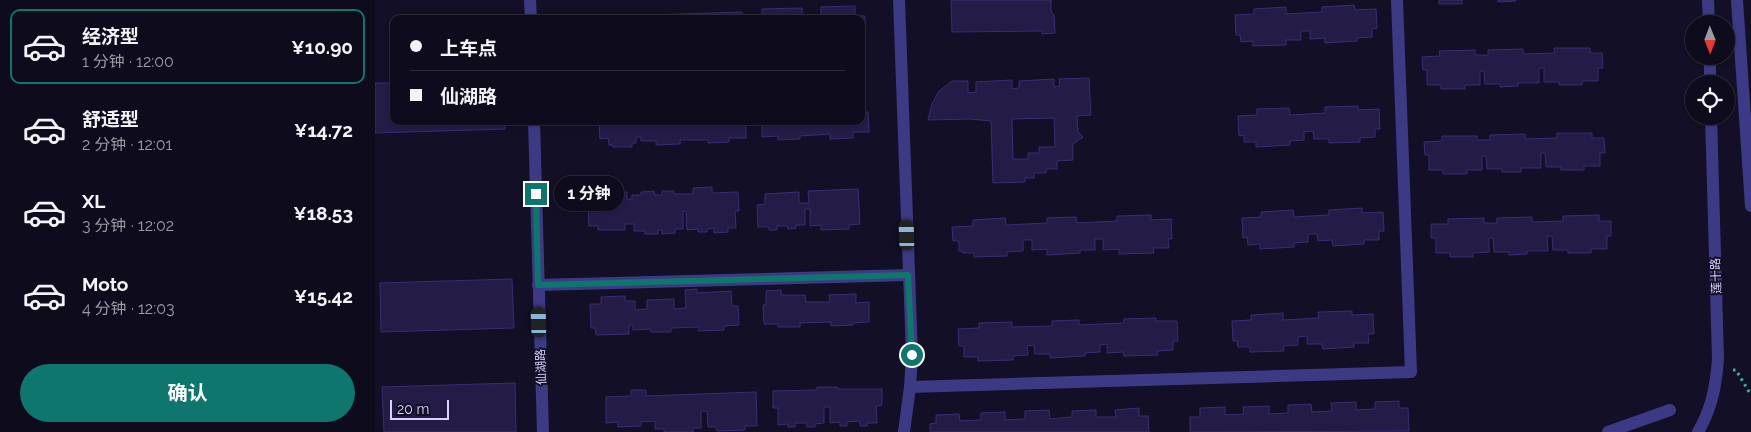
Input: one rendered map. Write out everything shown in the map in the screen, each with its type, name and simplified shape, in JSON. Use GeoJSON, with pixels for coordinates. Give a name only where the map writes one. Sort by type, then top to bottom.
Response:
{"type":"FeatureCollection","features":[{"type":"Feature","properties":{"kind":"street"},"geometry":{"type":"LineString","coordinates":[[530,0],[531,15]]}},
{"type":"Feature","properties":{"kind":"street"},"geometry":{"type":"LineString","coordinates":[[899,0],[912,355],[904,432]]}},
{"type":"Feature","properties":{"kind":"street"},"geometry":{"type":"LineString","coordinates":[[910,387],[1411,372],[1397,0]]}},
{"type":"Feature","properties":{"kind":"street"},"geometry":{"type":"LineString","coordinates":[[1708,0],[1709,15]]}},
{"type":"Feature","properties":{"kind":"street"},"geometry":{"type":"LineString","coordinates":[[1737,0],[1751,206]]}},
{"type":"Feature","properties":{"kind":"street","name":"仙湖路"},"geometry":{"type":"LineString","coordinates":[[533,125],[543,432]]}},
{"type":"Feature","properties":{"kind":"street","name":"莲十路"},"geometry":{"type":"LineString","coordinates":[[1698,432],[1707,416],[1715,390],[1718,359],[1711,125]]}},
{"type":"Feature","properties":{"kind":"street"},"geometry":{"type":"LineString","coordinates":[[538,285],[908,275]]}},
{"type":"Feature","properties":{"kind":"street"},"geometry":{"type":"LineString","coordinates":[[1608,432],[1670,410]]}},
{"type":"Feature","properties":{"kind":"path"},"geometry":{"type":"LineString","coordinates":[[1732,370],[1736,370],[1751,395]]}},
{"type":"Feature","properties":{"kind":"building"},"geometry":{"type":"Polygon","coordinates":[[[951,0],[1051,0],[1055,33],[1042,34],[1042,31],[952,32],[951,0]]]}},
{"type":"Feature","properties":{"kind":"building"},"geometry":{"type":"Polygon","coordinates":[[[1439,0],[1462,0],[1462,4],[1439,4],[1439,0]]]}},
{"type":"Feature","properties":{"kind":"building"},"geometry":{"type":"Polygon","coordinates":[[[1498,0],[1516,0],[1516,1],[1498,2],[1498,0]]]}},
{"type":"Feature","properties":{"kind":"building"},"geometry":{"type":"Polygon","coordinates":[[[1354,5],[1355,10],[1376,9],[1377,28],[1372,29],[1372,37],[1357,38],[1357,41],[1325,43],[1325,38],[1310,39],[1310,31],[1301,31],[1301,40],[1286,40],[1286,45],[1253,46],[1253,41],[1241,42],[1240,35],[1236,35],[1235,15],[1254,14],[1254,9],[1286,7],[1286,14],[1322,12],[1322,7],[1354,5]]]}},
{"type":"Feature","properties":{"kind":"building"},"geometry":{"type":"Polygon","coordinates":[[[855,6],[855,15],[821,15],[821,7],[855,6]]]}},
{"type":"Feature","properties":{"kind":"building"},"geometry":{"type":"Polygon","coordinates":[[[802,8],[802,15],[762,15],[762,9],[802,8]]]}},
{"type":"Feature","properties":{"kind":"building"},"geometry":{"type":"Polygon","coordinates":[[[742,12],[742,15],[653,15],[742,12]]]}},
{"type":"Feature","properties":{"kind":"building"},"geometry":{"type":"Polygon","coordinates":[[[1554,48],[1590,48],[1590,53],[1602,53],[1603,68],[1598,68],[1598,81],[1582,81],[1582,85],[1559,85],[1559,82],[1544,82],[1544,68],[1539,68],[1539,83],[1518,83],[1518,86],[1500,87],[1500,84],[1485,84],[1484,71],[1480,71],[1480,85],[1465,85],[1465,89],[1441,89],[1441,85],[1427,85],[1427,70],[1423,70],[1422,57],[1440,56],[1439,51],[1475,50],[1475,55],[1488,55],[1488,50],[1523,49],[1523,54],[1555,53],[1554,48]]]}},
{"type":"Feature","properties":{"kind":"building"},"geometry":{"type":"Polygon","coordinates":[[[1089,78],[1091,115],[1077,116],[1078,132],[1083,137],[1073,144],[1073,160],[1057,161],[1057,169],[1046,169],[1046,173],[1034,173],[1034,178],[1025,178],[1025,182],[993,183],[991,121],[970,119],[928,120],[932,104],[939,91],[952,81],[968,81],[968,93],[976,92],[976,82],[1012,80],[1012,89],[1019,88],[1019,81],[1054,79],[1054,87],[1060,86],[1059,79],[1089,78]],[[1054,118],[1012,119],[1013,159],[1028,159],[1028,153],[1039,153],[1039,147],[1055,147],[1054,118]]]}},
{"type":"Feature","properties":{"kind":"building"},"geometry":{"type":"Polygon","coordinates":[[[375,83],[390,83],[390,125],[505,125],[505,129],[375,133],[375,83]]]}},
{"type":"Feature","properties":{"kind":"building"},"geometry":{"type":"Polygon","coordinates":[[[1358,106],[1358,110],[1379,109],[1380,129],[1375,129],[1375,137],[1360,138],[1360,142],[1329,143],[1329,139],[1314,139],[1313,131],[1304,132],[1304,140],[1290,141],[1290,145],[1256,147],[1256,142],[1244,142],[1244,135],[1239,136],[1238,116],[1257,115],[1257,109],[1289,108],[1290,115],[1325,113],[1325,107],[1358,106]]]}},
{"type":"Feature","properties":{"kind":"building"},"geometry":{"type":"Polygon","coordinates":[[[865,112],[868,112],[869,132],[853,132],[853,138],[830,139],[830,134],[800,136],[800,139],[778,140],[778,136],[762,137],[762,125],[865,125],[865,112]]]}},
{"type":"Feature","properties":{"kind":"building"},"geometry":{"type":"Polygon","coordinates":[[[599,125],[746,125],[746,138],[729,138],[729,142],[708,143],[708,140],[680,140],[680,144],[656,145],[656,141],[641,141],[641,137],[636,137],[636,143],[632,143],[632,147],[613,147],[609,145],[608,138],[600,139],[599,125]]]}},
{"type":"Feature","properties":{"kind":"building"},"geometry":{"type":"Polygon","coordinates":[[[1557,133],[1592,133],[1592,138],[1604,138],[1605,153],[1600,153],[1600,166],[1584,166],[1584,170],[1561,170],[1561,167],[1546,167],[1545,153],[1541,153],[1541,168],[1521,168],[1521,172],[1502,172],[1502,169],[1487,169],[1486,156],[1482,156],[1482,170],[1467,170],[1467,174],[1443,174],[1443,170],[1429,170],[1429,155],[1425,155],[1424,142],[1442,141],[1442,136],[1477,136],[1477,140],[1490,140],[1490,135],[1525,134],[1525,139],[1557,138],[1557,133]]]}},
{"type":"Feature","properties":{"kind":"building"},"geometry":{"type":"Polygon","coordinates":[[[712,187],[712,193],[738,192],[739,211],[735,211],[736,228],[728,228],[728,232],[714,233],[714,228],[707,229],[707,232],[698,232],[698,229],[687,230],[686,211],[683,211],[683,229],[675,229],[675,233],[662,234],[662,230],[658,230],[658,234],[645,234],[645,231],[634,231],[634,224],[625,224],[625,230],[598,230],[598,226],[589,226],[588,202],[595,202],[595,194],[608,193],[608,198],[613,197],[613,192],[627,192],[627,199],[632,199],[632,195],[641,195],[641,192],[654,191],[655,195],[662,195],[662,191],[674,191],[674,194],[693,194],[693,188],[712,187]]]}},
{"type":"Feature","properties":{"kind":"building"},"geometry":{"type":"Polygon","coordinates":[[[858,189],[860,224],[849,225],[849,229],[821,230],[821,225],[810,226],[810,209],[805,209],[805,225],[796,225],[796,228],[788,229],[787,226],[777,226],[777,230],[769,230],[769,227],[758,227],[757,205],[765,204],[765,194],[799,192],[799,203],[809,203],[808,191],[858,189]]]}},
{"type":"Feature","properties":{"kind":"building"},"geometry":{"type":"Polygon","coordinates":[[[1362,208],[1362,213],[1383,212],[1384,231],[1379,231],[1379,240],[1364,240],[1364,244],[1333,246],[1332,240],[1318,241],[1317,234],[1308,234],[1308,242],[1294,243],[1294,247],[1260,249],[1260,244],[1248,245],[1247,237],[1243,238],[1242,218],[1261,217],[1261,212],[1293,210],[1294,217],[1329,215],[1329,210],[1362,208]]]}},
{"type":"Feature","properties":{"kind":"building"},"geometry":{"type":"Polygon","coordinates":[[[1151,215],[1151,220],[1171,219],[1172,239],[1168,239],[1169,248],[1153,248],[1154,253],[1119,254],[1119,249],[1103,250],[1103,239],[1095,239],[1095,250],[1080,250],[1080,253],[1047,255],[1047,249],[1032,250],[1032,240],[1023,240],[1023,251],[1007,252],[1007,256],[974,257],[974,253],[959,251],[959,241],[953,241],[952,227],[973,226],[973,220],[1005,218],[1006,225],[1047,223],[1047,218],[1076,217],[1077,223],[1117,221],[1117,216],[1151,215]]]}},
{"type":"Feature","properties":{"kind":"building"},"geometry":{"type":"Polygon","coordinates":[[[1599,215],[1599,221],[1611,221],[1611,236],[1607,236],[1607,249],[1591,249],[1591,253],[1568,253],[1568,250],[1553,250],[1552,236],[1547,236],[1548,251],[1527,251],[1527,254],[1509,255],[1509,252],[1494,252],[1493,238],[1489,238],[1489,252],[1473,253],[1473,257],[1450,257],[1450,253],[1436,253],[1436,238],[1431,238],[1431,224],[1448,224],[1448,219],[1484,218],[1484,223],[1497,223],[1497,218],[1532,217],[1532,222],[1563,221],[1563,216],[1599,215]]]}},
{"type":"Feature","properties":{"kind":"building"},"geometry":{"type":"Polygon","coordinates":[[[512,279],[514,328],[381,332],[380,283],[512,279]]]}},
{"type":"Feature","properties":{"kind":"building"},"geometry":{"type":"Polygon","coordinates":[[[697,289],[697,293],[731,291],[732,306],[738,306],[739,325],[724,326],[724,330],[699,331],[699,327],[671,328],[671,332],[651,332],[650,329],[633,330],[633,325],[629,325],[629,334],[596,335],[595,328],[591,328],[590,304],[601,304],[601,297],[625,296],[625,301],[635,301],[635,310],[647,309],[647,300],[674,299],[674,309],[686,308],[685,290],[697,289]]]}},
{"type":"Feature","properties":{"kind":"building"},"geometry":{"type":"Polygon","coordinates":[[[781,290],[781,295],[805,295],[806,302],[830,302],[829,295],[856,294],[856,303],[869,302],[869,322],[831,326],[831,322],[800,323],[800,327],[778,327],[778,324],[764,324],[763,305],[766,305],[766,291],[781,290]]]}},
{"type":"Feature","properties":{"kind":"building"},"geometry":{"type":"Polygon","coordinates":[[[1352,311],[1352,315],[1373,314],[1374,334],[1368,334],[1369,343],[1354,343],[1354,347],[1323,349],[1322,344],[1307,344],[1307,336],[1298,337],[1298,345],[1283,346],[1284,351],[1250,352],[1250,347],[1238,347],[1237,341],[1233,341],[1232,321],[1251,320],[1251,315],[1283,313],[1283,320],[1319,318],[1318,312],[1352,311]]]}},
{"type":"Feature","properties":{"kind":"building"},"geometry":{"type":"Polygon","coordinates":[[[1156,318],[1156,321],[1177,321],[1178,341],[1173,341],[1173,350],[1157,351],[1158,355],[1124,356],[1123,352],[1107,353],[1107,344],[1100,345],[1100,352],[1085,353],[1085,356],[1050,358],[1050,354],[1035,354],[1034,345],[1027,346],[1028,355],[1013,356],[1013,360],[978,361],[978,357],[964,357],[964,346],[959,346],[958,329],[979,328],[979,323],[1012,322],[1012,327],[1052,326],[1052,321],[1079,320],[1079,325],[1124,323],[1124,319],[1156,318]]]}},
{"type":"Feature","properties":{"kind":"building"},"geometry":{"type":"Polygon","coordinates":[[[515,383],[516,432],[384,432],[382,387],[515,383]]]}},
{"type":"Feature","properties":{"kind":"building"},"geometry":{"type":"Polygon","coordinates":[[[817,387],[882,389],[882,405],[876,406],[877,423],[867,423],[867,426],[860,426],[860,421],[847,422],[847,426],[840,426],[840,422],[830,423],[830,407],[824,407],[824,423],[815,424],[815,427],[807,427],[807,423],[795,423],[795,427],[788,427],[788,424],[778,425],[778,408],[773,408],[773,391],[817,390],[817,387]]]}},
{"type":"Feature","properties":{"kind":"building"},"geometry":{"type":"Polygon","coordinates":[[[631,390],[646,390],[646,396],[756,392],[757,426],[745,426],[745,430],[717,431],[716,427],[708,427],[707,411],[701,411],[701,428],[693,428],[693,432],[664,432],[664,429],[655,429],[655,421],[641,422],[641,426],[618,427],[618,422],[606,423],[606,397],[631,396],[631,390]]]}},
{"type":"Feature","properties":{"kind":"building"},"geometry":{"type":"Polygon","coordinates":[[[1399,401],[1399,408],[1408,408],[1409,431],[1190,432],[1190,417],[1200,417],[1200,408],[1225,407],[1225,415],[1244,414],[1243,407],[1269,406],[1269,414],[1288,413],[1288,405],[1311,404],[1312,412],[1332,411],[1331,403],[1356,402],[1356,410],[1375,409],[1375,402],[1399,401]]]}},
{"type":"Feature","properties":{"kind":"building"},"geometry":{"type":"Polygon","coordinates":[[[1139,408],[1139,416],[1148,416],[1149,432],[930,432],[930,424],[936,423],[936,415],[959,414],[960,421],[981,420],[981,413],[1005,412],[1005,420],[1025,419],[1025,411],[1049,410],[1050,419],[1072,417],[1072,411],[1096,410],[1096,417],[1116,417],[1115,410],[1139,408]]]}},
{"type":"Feature","properties":{"kind":"route"},"geometry":{"type":"LineString","coordinates":[[536,194],[538,285],[908,275],[912,355]]}}]}
